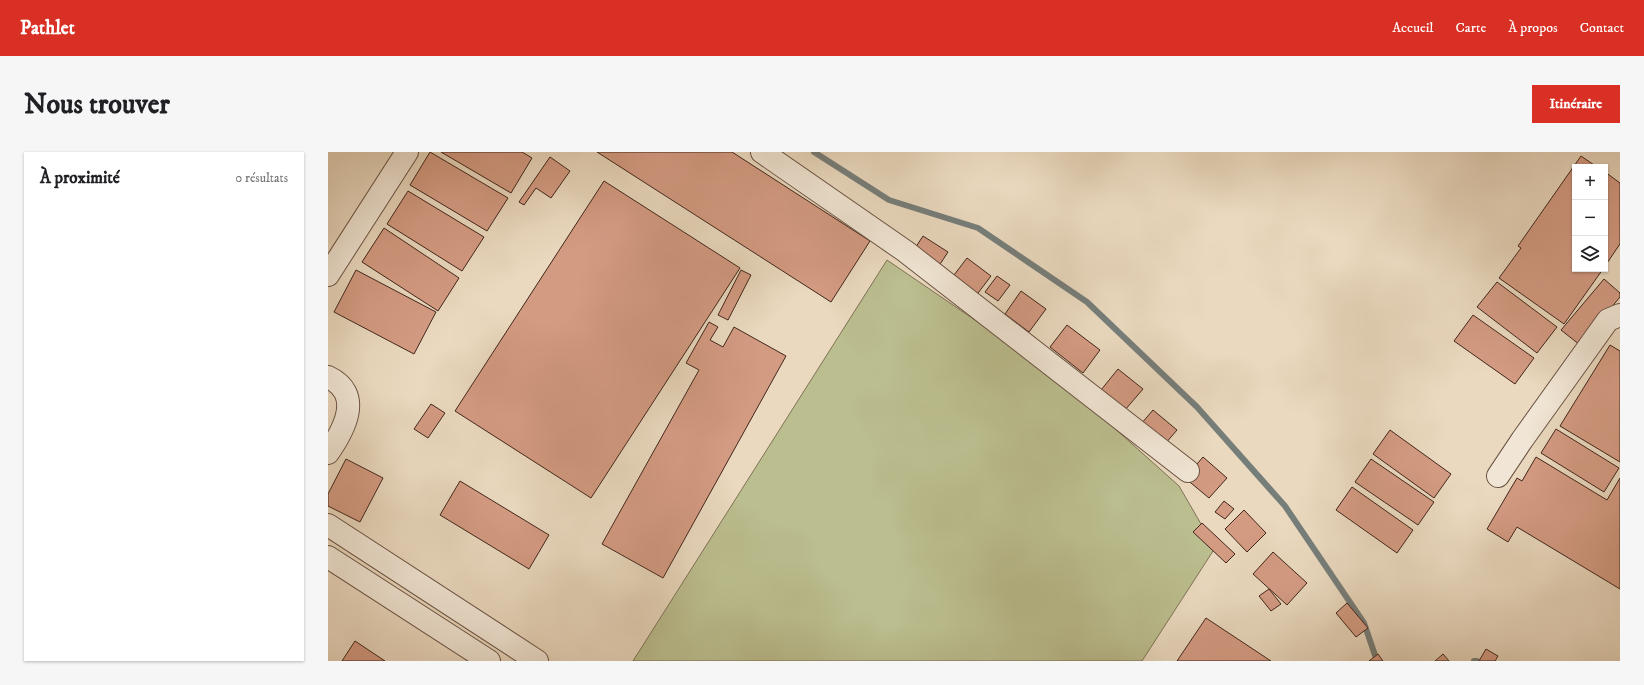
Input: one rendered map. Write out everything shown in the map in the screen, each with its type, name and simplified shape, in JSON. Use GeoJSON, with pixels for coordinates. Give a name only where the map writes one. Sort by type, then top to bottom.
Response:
{"type":"FeatureCollection","features":[{"type":"Feature","properties":{"kind":"street"},"geometry":{"type":"LineString","coordinates":[[328,275],[407,152]]}},
{"type":"Feature","properties":{"kind":"street"},"geometry":{"type":"LineString","coordinates":[[762,152],[905,251],[1188,471]]}},
{"type":"Feature","properties":{"kind":"street"},"geometry":{"type":"LineString","coordinates":[[1498,476],[1608,320],[1620,315]]}},
{"type":"Feature","properties":{"kind":"street"},"geometry":{"type":"LineString","coordinates":[[328,377],[338,384],[345,393],[349,405],[347,417],[328,453]]}},
{"type":"Feature","properties":{"kind":"street"},"geometry":{"type":"LineString","coordinates":[[328,526],[537,661]]}},
{"type":"Feature","properties":{"kind":"street"},"geometry":{"type":"LineString","coordinates":[[328,557],[489,661]]}},
{"type":"Feature","properties":{"kind":"green space"},"geometry":{"type":"Polygon","coordinates":[[[887,260],[1054,374],[1179,486],[1215,548],[1142,661],[633,661],[887,260]]]}},
{"type":"Feature","properties":{"kind":"building"},"geometry":{"type":"Polygon","coordinates":[[[430,152],[508,198],[487,231],[410,185],[430,152]]]}},
{"type":"Feature","properties":{"kind":"building"},"geometry":{"type":"Polygon","coordinates":[[[441,152],[522,152],[532,158],[511,193],[441,152]]]}},
{"type":"Feature","properties":{"kind":"building"},"geometry":{"type":"Polygon","coordinates":[[[597,152],[732,152],[870,241],[831,302],[597,152]]]}},
{"type":"Feature","properties":{"kind":"building"},"geometry":{"type":"Polygon","coordinates":[[[1581,156],[1593,164],[1575,164],[1581,156]]]}},
{"type":"Feature","properties":{"kind":"building"},"geometry":{"type":"Polygon","coordinates":[[[550,157],[570,171],[551,198],[536,188],[524,205],[519,202],[550,157]]]}},
{"type":"Feature","properties":{"kind":"building"},"geometry":{"type":"Polygon","coordinates":[[[1572,169],[1572,272],[1601,272],[1564,324],[1499,278],[1521,248],[1518,246],[1572,169]]]}},
{"type":"Feature","properties":{"kind":"building"},"geometry":{"type":"Polygon","coordinates":[[[1608,174],[1620,183],[1620,244],[1608,262],[1608,174]]]}},
{"type":"Feature","properties":{"kind":"building"},"geometry":{"type":"Polygon","coordinates":[[[604,181],[740,268],[591,498],[455,411],[604,181]]]}},
{"type":"Feature","properties":{"kind":"building"},"geometry":{"type":"Polygon","coordinates":[[[408,191],[484,237],[462,271],[387,224],[408,191]]]}},
{"type":"Feature","properties":{"kind":"building"},"geometry":{"type":"Polygon","coordinates":[[[384,228],[459,278],[438,311],[362,262],[384,228]]]}},
{"type":"Feature","properties":{"kind":"building"},"geometry":{"type":"Polygon","coordinates":[[[923,236],[948,252],[933,275],[908,259],[923,236]]]}},
{"type":"Feature","properties":{"kind":"building"},"geometry":{"type":"Polygon","coordinates":[[[967,258],[991,276],[975,297],[951,279],[967,258]]]}},
{"type":"Feature","properties":{"kind":"building"},"geometry":{"type":"Polygon","coordinates":[[[356,270],[436,312],[414,354],[334,312],[356,270]]]}},
{"type":"Feature","properties":{"kind":"building"},"geometry":{"type":"Polygon","coordinates":[[[741,270],[751,275],[728,320],[718,315],[741,270]]]}},
{"type":"Feature","properties":{"kind":"building"},"geometry":{"type":"Polygon","coordinates":[[[997,276],[1010,285],[998,301],[985,292],[997,276]]]}},
{"type":"Feature","properties":{"kind":"building"},"geometry":{"type":"Polygon","coordinates":[[[1604,279],[1620,293],[1620,297],[1580,345],[1561,330],[1604,279]]]}},
{"type":"Feature","properties":{"kind":"building"},"geometry":{"type":"Polygon","coordinates":[[[1497,282],[1557,327],[1537,353],[1477,307],[1497,282]]]}},
{"type":"Feature","properties":{"kind":"building"},"geometry":{"type":"Polygon","coordinates":[[[1021,291],[1046,309],[1029,332],[1005,314],[1021,291]]]}},
{"type":"Feature","properties":{"kind":"building"},"geometry":{"type":"Polygon","coordinates":[[[1473,315],[1534,358],[1515,384],[1454,341],[1473,315]]]}},
{"type":"Feature","properties":{"kind":"building"},"geometry":{"type":"Polygon","coordinates":[[[709,322],[718,327],[710,340],[723,347],[734,327],[786,356],[663,578],[602,544],[699,370],[686,363],[709,322]]]}},
{"type":"Feature","properties":{"kind":"building"},"geometry":{"type":"Polygon","coordinates":[[[1067,325],[1100,350],[1083,373],[1050,347],[1067,325]]]}},
{"type":"Feature","properties":{"kind":"building"},"geometry":{"type":"Polygon","coordinates":[[[1610,345],[1620,351],[1620,462],[1560,426],[1610,345]]]}},
{"type":"Feature","properties":{"kind":"building"},"geometry":{"type":"Polygon","coordinates":[[[1118,369],[1143,389],[1125,410],[1101,390],[1118,369]]]}},
{"type":"Feature","properties":{"kind":"building"},"geometry":{"type":"Polygon","coordinates":[[[431,404],[445,413],[428,438],[414,429],[431,404]]]}},
{"type":"Feature","properties":{"kind":"building"},"geometry":{"type":"Polygon","coordinates":[[[1153,410],[1177,430],[1159,451],[1135,431],[1153,410]]]}},
{"type":"Feature","properties":{"kind":"building"},"geometry":{"type":"Polygon","coordinates":[[[1556,429],[1619,468],[1604,492],[1541,453],[1556,429]]]}},
{"type":"Feature","properties":{"kind":"building"},"geometry":{"type":"Polygon","coordinates":[[[1390,430],[1451,474],[1434,498],[1373,454],[1390,430]]]}},
{"type":"Feature","properties":{"kind":"building"},"geometry":{"type":"Polygon","coordinates":[[[1203,457],[1227,478],[1209,498],[1185,478],[1203,457]]]}},
{"type":"Feature","properties":{"kind":"building"},"geometry":{"type":"Polygon","coordinates":[[[1536,457],[1607,500],[1620,478],[1620,589],[1517,527],[1508,542],[1487,529],[1517,478],[1522,481],[1536,457]]]}},
{"type":"Feature","properties":{"kind":"building"},"geometry":{"type":"Polygon","coordinates":[[[346,459],[383,478],[360,522],[328,506],[328,494],[346,459]]]}},
{"type":"Feature","properties":{"kind":"building"},"geometry":{"type":"Polygon","coordinates":[[[1371,459],[1434,502],[1418,525],[1355,482],[1371,459]]]}},
{"type":"Feature","properties":{"kind":"building"},"geometry":{"type":"Polygon","coordinates":[[[460,481],[549,535],[529,569],[440,515],[460,481]]]}},
{"type":"Feature","properties":{"kind":"building"},"geometry":{"type":"Polygon","coordinates":[[[1352,487],[1413,530],[1397,553],[1336,510],[1352,487]]]}},
{"type":"Feature","properties":{"kind":"building"},"geometry":{"type":"Polygon","coordinates":[[[1224,501],[1234,509],[1225,519],[1215,512],[1224,501]]]}},
{"type":"Feature","properties":{"kind":"building"},"geometry":{"type":"Polygon","coordinates":[[[1244,510],[1266,533],[1247,552],[1225,529],[1244,510]]]}},
{"type":"Feature","properties":{"kind":"building"},"geometry":{"type":"Polygon","coordinates":[[[1202,523],[1235,554],[1226,563],[1193,532],[1202,523]]]}},
{"type":"Feature","properties":{"kind":"building"},"geometry":{"type":"Polygon","coordinates":[[[1273,552],[1307,583],[1287,605],[1253,574],[1273,552]]]}},
{"type":"Feature","properties":{"kind":"building"},"geometry":{"type":"Polygon","coordinates":[[[1269,589],[1281,604],[1271,611],[1259,596],[1269,589]]]}},
{"type":"Feature","properties":{"kind":"building"},"geometry":{"type":"Polygon","coordinates":[[[1347,603],[1368,628],[1356,637],[1336,613],[1347,603]]]}},
{"type":"Feature","properties":{"kind":"building"},"geometry":{"type":"Polygon","coordinates":[[[1206,618],[1271,661],[1177,661],[1206,618]]]}},
{"type":"Feature","properties":{"kind":"building"},"geometry":{"type":"Polygon","coordinates":[[[355,641],[385,661],[342,661],[355,641]]]}},
{"type":"Feature","properties":{"kind":"building"},"geometry":{"type":"Polygon","coordinates":[[[1486,649],[1498,656],[1495,661],[1479,661],[1486,649]]]}},
{"type":"Feature","properties":{"kind":"building"},"geometry":{"type":"Polygon","coordinates":[[[1378,654],[1383,661],[1369,661],[1378,654]]]}},
{"type":"Feature","properties":{"kind":"building"},"geometry":{"type":"Polygon","coordinates":[[[1443,654],[1449,661],[1435,661],[1443,654]]]}},
{"type":"Feature","properties":{"kind":"waterway"},"geometry":{"type":"LineString","coordinates":[[814,152],[889,200],[978,228],[1087,302],[1197,407],[1285,506],[1364,623],[1377,661]]}}]}
